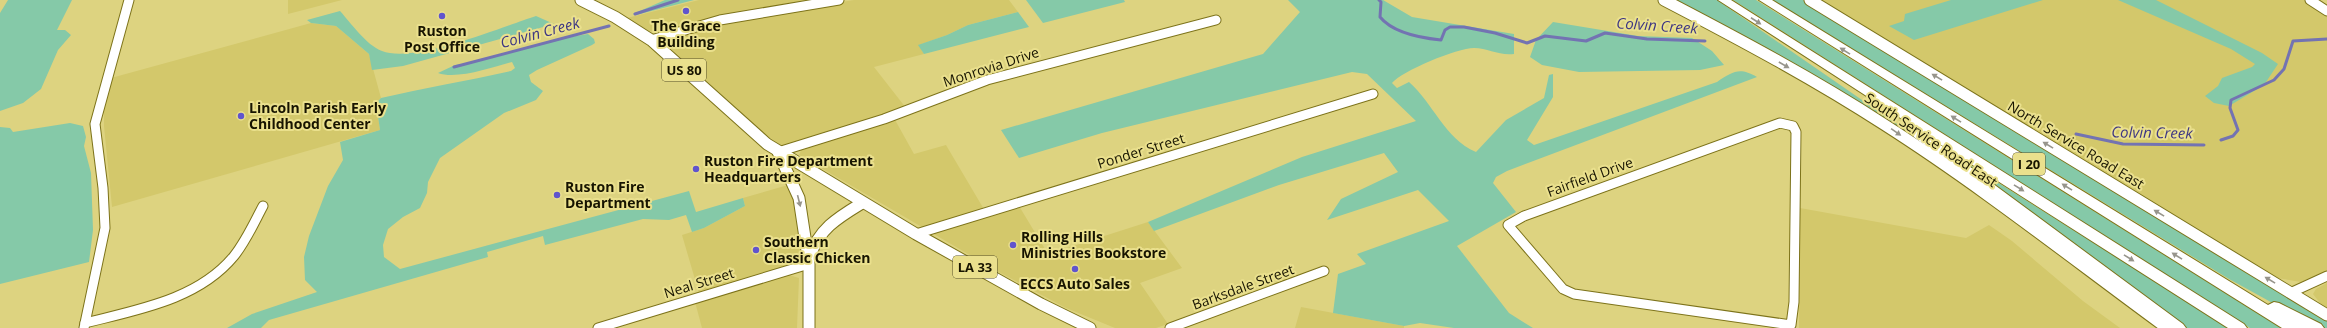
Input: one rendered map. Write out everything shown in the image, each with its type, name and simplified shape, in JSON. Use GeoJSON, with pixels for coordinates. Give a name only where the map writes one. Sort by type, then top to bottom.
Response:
{"type":"FeatureCollection","features":[{"type":"Feature","properties":{"kind":"highway","name":"I 20"},"geometry":{"type":"LineString","coordinates":[[1723,0],[2239,328]]}},
{"type":"Feature","properties":{"kind":"highway","name":"I 20"},"geometry":{"type":"LineString","coordinates":[[1764,0],[2294,328]]}},
{"type":"Feature","properties":{"kind":"highway"},"geometry":{"type":"LineString","coordinates":[[1837,73],[2178,328]]}},
{"type":"Feature","properties":{"kind":"highway"},"geometry":{"type":"LineString","coordinates":[[2201,270],[2316,328]]}},
{"type":"Feature","properties":{"kind":"main road","name":"US 80"},"geometry":{"type":"LineString","coordinates":[[580,0],[615,17],[651,40],[767,144],[862,203]]}},
{"type":"Feature","properties":{"kind":"main road","name":"South Service Road East"},"geometry":{"type":"LineString","coordinates":[[1664,0],[1738,38],[1885,125],[2002,207],[2166,328]]}},
{"type":"Feature","properties":{"kind":"main road","name":"North Service Road East"},"geometry":{"type":"LineString","coordinates":[[1810,0],[2327,315]]}},
{"type":"Feature","properties":{"kind":"main road"},"geometry":{"type":"LineString","coordinates":[[778,152],[799,198],[809,264],[809,328]]}},
{"type":"Feature","properties":{"kind":"main road"},"geometry":{"type":"LineString","coordinates":[[809,264],[812,245],[822,231],[835,220],[862,203]]}},
{"type":"Feature","properties":{"kind":"main road","name":"LA 33"},"geometry":{"type":"LineString","coordinates":[[862,203],[1041,304],[1087,328]]}},
{"type":"Feature","properties":{"kind":"street"},"geometry":{"type":"LineString","coordinates":[[129,0],[95,124],[103,188],[105,228],[84,326],[156,304],[186,291],[205,280],[234,256],[262,206]]}},
{"type":"Feature","properties":{"kind":"street"},"geometry":{"type":"LineString","coordinates":[[651,40],[682,30],[723,20],[839,0]]}},
{"type":"Feature","properties":{"kind":"street"},"geometry":{"type":"LineString","coordinates":[[2310,0],[2327,11]]}},
{"type":"Feature","properties":{"kind":"street","name":"Monrovia Drive"},"geometry":{"type":"LineString","coordinates":[[778,152],[884,119],[987,80],[1216,20]]}},
{"type":"Feature","properties":{"kind":"street","name":"Ponder Street"},"geometry":{"type":"LineString","coordinates":[[916,234],[1373,94]]}},
{"type":"Feature","properties":{"kind":"street","name":"Fairfield Drive"},"geometry":{"type":"LineString","coordinates":[[1780,122],[1788,124],[1793,126],[1796,132],[1794,302],[1791,326],[1574,294],[1563,289],[1512,232],[1508,225],[1524,216],[1780,122]]}},
{"type":"Feature","properties":{"kind":"street","name":"Neal Street"},"geometry":{"type":"LineString","coordinates":[[598,328],[809,264]]}},
{"type":"Feature","properties":{"kind":"street","name":"Barksdale Street"},"geometry":{"type":"LineString","coordinates":[[1170,328],[1324,271]]}},
{"type":"Feature","properties":{"kind":"street"},"geometry":{"type":"LineString","coordinates":[[2290,292],[2327,276]]}},
{"type":"Feature","properties":{"kind":"shaded area"},"geometry":{"type":"Polygon","coordinates":[[[288,0],[342,0],[288,14],[288,0]]]}},
{"type":"Feature","properties":{"kind":"shaded area"},"geometry":{"type":"Polygon","coordinates":[[[699,0],[824,0],[687,25],[659,32],[649,31],[627,18],[699,0]]]}},
{"type":"Feature","properties":{"kind":"shaded area"},"geometry":{"type":"Polygon","coordinates":[[[854,0],[1009,0],[1018,12],[968,25],[947,35],[919,45],[924,54],[874,67],[906,108],[787,145],[781,145],[766,135],[669,47],[670,41],[682,33],[754,16],[854,0]]]}},
{"type":"Feature","properties":{"kind":"shaded area"},"geometry":{"type":"Polygon","coordinates":[[[1820,0],[2304,0],[2327,14],[2327,271],[2301,282],[2277,278],[1820,0]]]}},
{"type":"Feature","properties":{"kind":"shaded area","name":"Lincoln Parish Early Childhood Center"},"geometry":{"type":"Polygon","coordinates":[[[311,23],[336,26],[369,54],[381,98],[376,103],[380,130],[112,207],[104,126],[104,106],[111,78],[311,23]]]}},
{"type":"Feature","properties":{"kind":"shaded area"},"geometry":{"type":"Polygon","coordinates":[[[894,118],[914,154],[946,145],[985,211],[1019,206],[1048,254],[1148,222],[1182,268],[1140,283],[1168,324],[1156,328],[1115,328],[1066,308],[997,271],[799,155],[802,148],[894,118]]]}},
{"type":"Feature","properties":{"kind":"shaded area"},"geometry":{"type":"Polygon","coordinates":[[[788,185],[794,197],[800,233],[800,257],[797,261],[787,266],[699,293],[682,235],[704,228],[745,206],[743,198],[788,185]]]}},
{"type":"Feature","properties":{"kind":"shaded area"},"geometry":{"type":"Polygon","coordinates":[[[1800,208],[1966,238],[1989,225],[2012,241],[2083,301],[2120,328],[1799,328],[1800,208]]]}},
{"type":"Feature","properties":{"kind":"shaded area"},"geometry":{"type":"Polygon","coordinates":[[[789,275],[799,278],[797,328],[702,328],[695,302],[789,275]]]}},
{"type":"Feature","properties":{"kind":"shaded area"},"geometry":{"type":"Polygon","coordinates":[[[2327,283],[2327,308],[2320,303],[2313,294],[2316,289],[2327,283]]]}},
{"type":"Feature","properties":{"kind":"shaded area"},"geometry":{"type":"Polygon","coordinates":[[[1301,307],[1404,326],[1404,328],[1295,328],[1301,307]]]}},
{"type":"Feature","properties":{"kind":"green space"},"geometry":{"type":"Polygon","coordinates":[[[8,0],[72,0],[57,30],[65,30],[71,35],[58,50],[41,89],[23,103],[0,111],[0,13],[8,0]]]}},
{"type":"Feature","properties":{"kind":"green space"},"geometry":{"type":"Polygon","coordinates":[[[665,0],[694,0],[636,15],[633,14],[665,0]]]}},
{"type":"Feature","properties":{"kind":"green space"},"geometry":{"type":"Polygon","coordinates":[[[1026,0],[1124,0],[1125,2],[1043,23],[1026,0]]]}},
{"type":"Feature","properties":{"kind":"green space"},"geometry":{"type":"Polygon","coordinates":[[[1288,0],[1383,0],[1412,17],[1514,34],[1514,54],[1503,54],[1479,48],[1466,49],[1430,61],[1407,72],[1392,83],[1397,88],[1409,82],[1426,100],[1447,130],[1465,146],[1476,152],[1506,120],[1544,98],[1549,75],[1553,74],[1553,97],[1527,140],[1534,145],[1717,82],[1732,73],[1741,71],[1757,77],[1507,171],[1496,177],[1493,183],[1516,212],[1457,246],[1509,313],[1533,328],[1454,328],[1420,323],[1404,326],[1333,313],[1338,274],[1366,264],[1357,254],[1449,221],[1418,190],[1327,220],[1341,199],[1398,172],[1384,153],[1279,185],[1154,231],[1148,222],[1302,157],[1416,121],[1367,74],[1352,72],[1102,133],[1019,158],[1001,130],[1263,54],[1300,12],[1288,0]]]}},
{"type":"Feature","properties":{"kind":"green space"},"geometry":{"type":"Polygon","coordinates":[[[1671,0],[1717,0],[1946,158],[1671,0]]]}},
{"type":"Feature","properties":{"kind":"green space"},"geometry":{"type":"Polygon","coordinates":[[[1733,0],[1756,0],[2281,328],[2250,328],[1733,0]]]}},
{"type":"Feature","properties":{"kind":"green space"},"geometry":{"type":"Polygon","coordinates":[[[1772,0],[1803,0],[2327,320],[2327,328],[2318,328],[2229,279],[1772,0]]]}},
{"type":"Feature","properties":{"kind":"green space"},"geometry":{"type":"Polygon","coordinates":[[[1951,0],[2043,0],[1914,40],[1889,26],[1904,21],[1905,14],[1951,0]]]}},
{"type":"Feature","properties":{"kind":"green space"},"geometry":{"type":"Polygon","coordinates":[[[2118,0],[2156,0],[2262,53],[2278,64],[2264,85],[2229,106],[2214,103],[2205,96],[2218,86],[2222,78],[2252,67],[2255,64],[2231,49],[2118,0]]]}},
{"type":"Feature","properties":{"kind":"green space"},"geometry":{"type":"Polygon","coordinates":[[[340,11],[370,44],[382,51],[396,54],[415,53],[436,49],[536,16],[554,24],[403,66],[372,70],[369,54],[336,26],[311,23],[307,20],[340,11]]]}},
{"type":"Feature","properties":{"kind":"green space"},"geometry":{"type":"Polygon","coordinates":[[[1018,12],[1029,27],[924,54],[918,45],[947,35],[968,25],[1018,12]]]}},
{"type":"Feature","properties":{"kind":"green space"},"geometry":{"type":"Polygon","coordinates":[[[1553,22],[1638,36],[1692,38],[1712,51],[1724,65],[1700,70],[1579,72],[1542,65],[1530,57],[1536,40],[1553,22]]]}},
{"type":"Feature","properties":{"kind":"green space"},"geometry":{"type":"Polygon","coordinates":[[[588,34],[594,39],[595,43],[529,75],[531,82],[543,91],[536,100],[504,113],[440,158],[428,182],[427,193],[420,208],[403,217],[388,229],[383,245],[384,257],[400,269],[689,191],[696,212],[743,198],[745,206],[704,228],[692,232],[686,215],[669,220],[643,219],[545,245],[543,236],[487,252],[488,257],[269,320],[261,328],[227,328],[252,314],[317,292],[305,280],[304,257],[309,236],[328,186],[343,160],[340,142],[380,130],[376,103],[381,98],[511,71],[515,68],[512,62],[465,74],[446,75],[438,73],[455,65],[470,63],[570,37],[588,34]]]}},
{"type":"Feature","properties":{"kind":"green space"},"geometry":{"type":"Polygon","coordinates":[[[70,123],[83,126],[86,137],[84,146],[91,173],[93,230],[89,262],[0,284],[0,127],[10,128],[13,132],[70,123]]]}},
{"type":"Feature","properties":{"kind":"green space"},"geometry":{"type":"Polygon","coordinates":[[[1959,158],[2229,328],[2187,328],[1959,158]]]}},
{"type":"Feature","properties":{"kind":"waterway","name":"Colvin Creek"},"geometry":{"type":"LineString","coordinates":[[635,14],[678,0]]}},
{"type":"Feature","properties":{"kind":"waterway","name":"Colvin Creek"},"geometry":{"type":"LineString","coordinates":[[1379,0],[1381,2],[1380,17],[1392,27],[1408,34],[1433,39],[1441,40],[1445,30],[1450,27],[1464,27],[1495,33],[1527,43],[1545,36],[1586,41],[1605,33],[1647,39],[1705,41]]}},
{"type":"Feature","properties":{"kind":"waterway","name":"Colvin Creek"},"geometry":{"type":"LineString","coordinates":[[454,67],[609,26]]}},
{"type":"Feature","properties":{"kind":"waterway","name":"Colvin Creek"},"geometry":{"type":"LineString","coordinates":[[2221,140],[2233,136],[2238,130],[2230,108],[2231,100],[2274,80],[2284,69],[2293,41],[2327,39]]}},
{"type":"Feature","properties":{"kind":"waterway","name":"Colvin Creek"},"geometry":{"type":"LineString","coordinates":[[2076,134],[2123,144],[2204,145]]}},
{"type":"Feature","properties":{"kind":"place","name":"The Grace Building"},"geometry":{"type":"Point","coordinates":[686,11]}},
{"type":"Feature","properties":{"kind":"place","name":"Ruston Post Office"},"geometry":{"type":"Point","coordinates":[442,16]}},
{"type":"Feature","properties":{"kind":"place","name":"Lincoln Parish Early Childhood Center"},"geometry":{"type":"Point","coordinates":[241,116]}},
{"type":"Feature","properties":{"kind":"place","name":"Ruston Fire Department Headquarters"},"geometry":{"type":"Point","coordinates":[696,169]}},
{"type":"Feature","properties":{"kind":"place","name":"Ruston Fire Department"},"geometry":{"type":"Point","coordinates":[557,195]}},
{"type":"Feature","properties":{"kind":"place","name":"Rolling Hills Ministries Bookstore"},"geometry":{"type":"Point","coordinates":[1013,245]}},
{"type":"Feature","properties":{"kind":"place","name":"Southern Classic Chicken"},"geometry":{"type":"Point","coordinates":[756,250]}},
{"type":"Feature","properties":{"kind":"place","name":"ECCS Auto Sales"},"geometry":{"type":"Point","coordinates":[1075,269]}}]}
